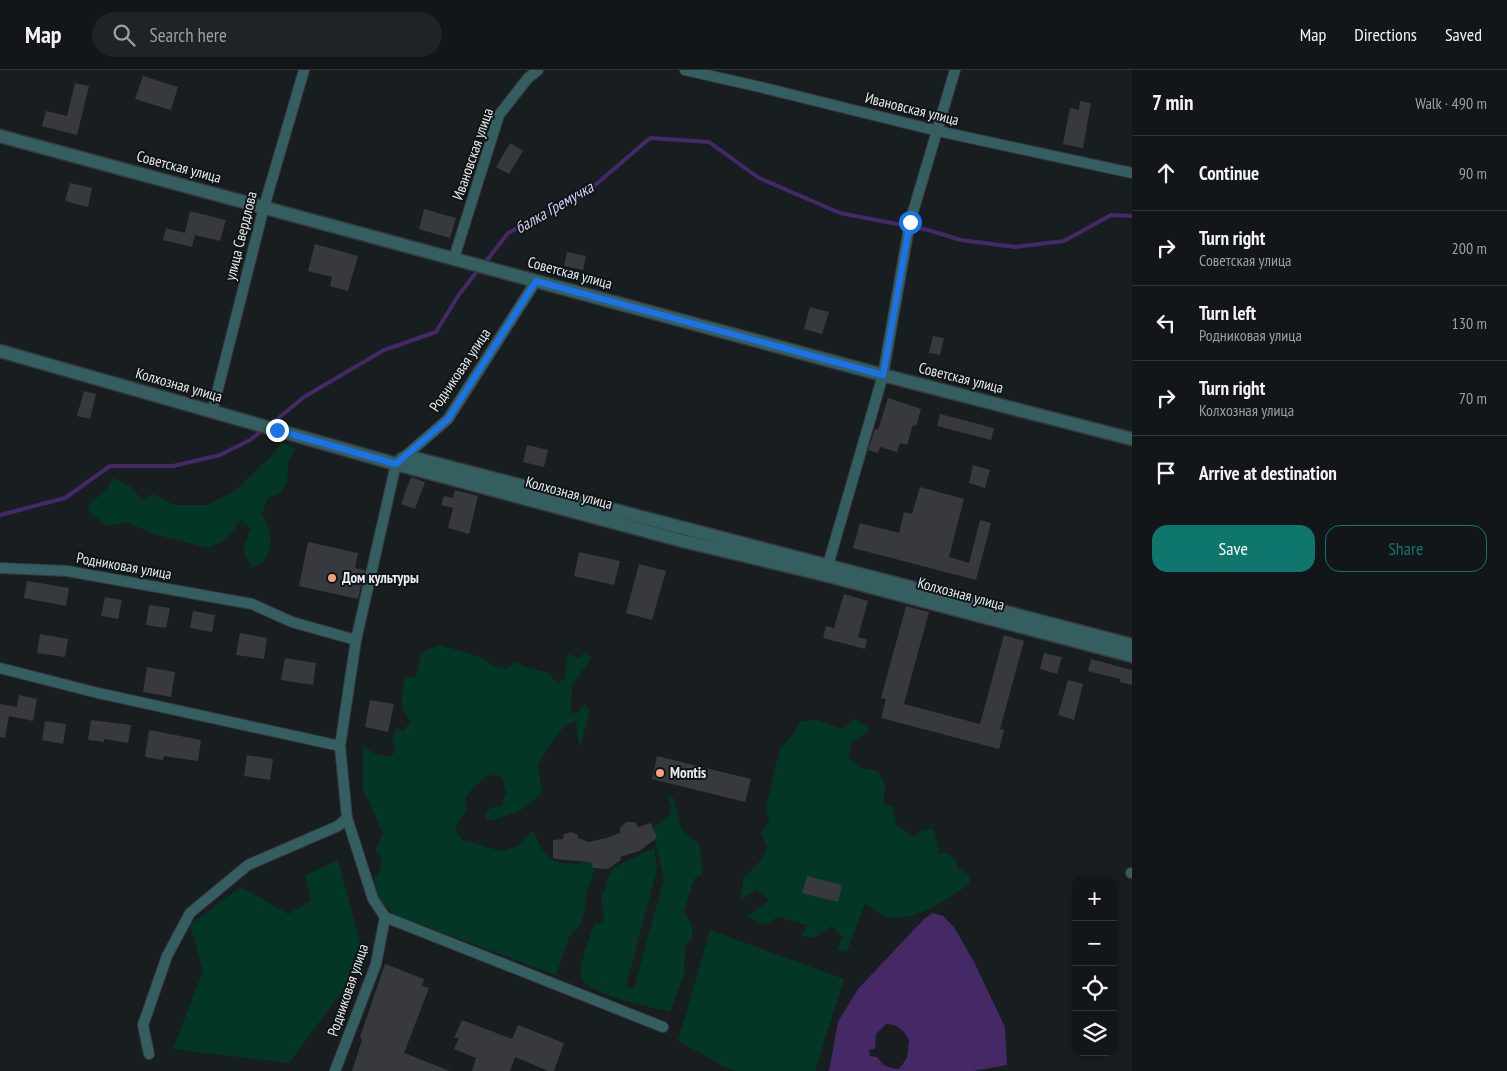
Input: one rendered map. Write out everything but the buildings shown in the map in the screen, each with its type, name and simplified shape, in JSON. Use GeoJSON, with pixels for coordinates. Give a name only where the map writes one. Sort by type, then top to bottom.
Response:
{"type":"FeatureCollection","features":[{"type":"Feature","properties":{"kind":"street","name":"улица Свердлова"},"geometry":{"type":"LineString","coordinates":[[212,412],[264,207],[304,70]]}},
{"type":"Feature","properties":{"kind":"street","name":"Ивановская улица"},"geometry":{"type":"LineString","coordinates":[[454,258],[499,115],[528,78],[538,70]]}},
{"type":"Feature","properties":{"kind":"street","name":"Ивановская улица"},"geometry":{"type":"LineString","coordinates":[[685,70],[760,86],[938,131],[1132,173]]}},
{"type":"Feature","properties":{"kind":"street"},"geometry":{"type":"LineString","coordinates":[[826,571],[883,375],[910,222],[955,70]]}},
{"type":"Feature","properties":{"kind":"street","name":"Советская улица"},"geometry":{"type":"LineString","coordinates":[[0,136],[883,375],[1132,439]]}},
{"type":"Feature","properties":{"kind":"street","name":"Родниковая улица"},"geometry":{"type":"LineString","coordinates":[[399,461],[448,419],[536,281]]}},
{"type":"Feature","properties":{"kind":"street","name":"Колхозная улица"},"geometry":{"type":"LineString","coordinates":[[0,351],[258,425],[399,461],[683,541],[826,571],[1132,645]]}},
{"type":"Feature","properties":{"kind":"street"},"geometry":{"type":"LineString","coordinates":[[399,461],[356,640],[340,746],[347,818],[373,899],[385,917],[663,1027]]}},
{"type":"Feature","properties":{"kind":"street","name":"Родниковая улица"},"geometry":{"type":"LineString","coordinates":[[0,568],[67,571],[252,604],[292,622],[356,640]]}},
{"type":"Feature","properties":{"kind":"street","name":"Колхозная улица"},"geometry":{"type":"LineString","coordinates":[[826,571],[1132,656]]}},
{"type":"Feature","properties":{"kind":"street"},"geometry":{"type":"LineString","coordinates":[[0,668],[98,693],[340,746]]}},
{"type":"Feature","properties":{"kind":"street"},"geometry":{"type":"LineString","coordinates":[[149,1054],[143,1025],[167,956],[190,913],[248,865],[338,826],[347,818]]}},
{"type":"Feature","properties":{"kind":"street","name":"Родниковая улица"},"geometry":{"type":"LineString","coordinates":[[336,1071],[376,964],[385,917]]}},
{"type":"Feature","properties":{"kind":"green space"},"geometry":{"type":"Polygon","coordinates":[[[282,442],[296,449],[288,462],[287,481],[282,492],[267,499],[262,514],[271,542],[268,554],[263,562],[252,568],[243,551],[250,528],[241,520],[227,539],[208,548],[154,534],[126,522],[108,526],[89,512],[88,505],[107,489],[113,478],[130,486],[143,501],[153,494],[174,505],[208,505],[236,490],[272,455],[282,442]]]}},
{"type":"Feature","properties":{"kind":"green space"},"geometry":{"type":"Polygon","coordinates":[[[441,645],[480,657],[494,666],[507,669],[515,662],[549,673],[557,684],[565,678],[568,654],[579,658],[585,652],[592,658],[572,684],[571,714],[579,711],[584,704],[590,709],[580,748],[576,721],[565,725],[551,743],[538,765],[542,792],[517,812],[487,821],[485,814],[489,809],[502,805],[506,792],[502,777],[488,775],[465,798],[467,811],[461,817],[455,830],[462,840],[501,851],[519,845],[533,831],[545,854],[555,861],[581,864],[587,858],[597,862],[587,891],[580,926],[570,935],[556,975],[393,914],[377,896],[374,877],[380,871],[382,856],[375,851],[383,834],[371,805],[363,792],[363,747],[376,754],[390,757],[396,750],[392,738],[397,728],[404,731],[410,721],[402,706],[405,678],[416,677],[421,652],[441,645]]]}},
{"type":"Feature","properties":{"kind":"green space"},"geometry":{"type":"Polygon","coordinates":[[[855,719],[871,730],[851,742],[849,758],[861,768],[878,771],[885,786],[883,804],[892,806],[896,825],[913,837],[922,830],[934,829],[939,854],[946,852],[956,859],[957,868],[970,875],[969,884],[941,903],[910,916],[888,917],[865,903],[847,952],[837,950],[842,937],[832,926],[814,938],[802,936],[807,925],[778,917],[764,925],[747,916],[769,901],[757,890],[741,899],[743,879],[762,859],[767,847],[761,833],[769,822],[766,806],[780,748],[793,735],[800,721],[818,720],[842,729],[855,719]]]}},
{"type":"Feature","properties":{"kind":"green space"},"geometry":{"type":"Polygon","coordinates":[[[667,794],[674,799],[681,829],[699,844],[702,862],[702,875],[694,879],[684,912],[692,925],[692,939],[686,945],[685,971],[670,1012],[606,994],[585,983],[581,977],[583,957],[594,924],[601,923],[604,916],[601,898],[606,887],[607,878],[614,867],[654,848],[657,868],[626,987],[634,988],[664,878],[652,829],[670,814],[671,807],[667,794]]]}},
{"type":"Feature","properties":{"kind":"green space"},"geometry":{"type":"Polygon","coordinates":[[[338,860],[365,960],[289,1063],[173,1049],[203,971],[190,925],[241,887],[288,914],[311,901],[305,875],[338,860]]]}},
{"type":"Feature","properties":{"kind":"green space"},"geometry":{"type":"Polygon","coordinates":[[[710,930],[844,979],[815,1071],[736,1071],[725,1067],[678,1041],[710,930]]]}},
{"type":"Feature","properties":{"kind":"shaded area"},"geometry":{"type":"Polygon","coordinates":[[[933,913],[943,916],[954,927],[974,962],[1005,1027],[1007,1065],[973,1071],[829,1071],[838,1022],[858,989],[924,919],[933,913]],[[886,1024],[876,1034],[875,1049],[869,1050],[870,1056],[877,1057],[889,1067],[899,1069],[907,1058],[909,1040],[900,1028],[886,1024]]]}},
{"type":"Feature","properties":{"kind":"waterway","name":"балка Гремучка"},"geometry":{"type":"LineString","coordinates":[[484,264],[508,233],[586,193],[650,138],[709,142],[759,178],[840,213],[928,230],[961,240],[1015,247],[1064,241],[1111,215],[1132,216]]}},
{"type":"Feature","properties":{"kind":"waterway","name":"балка Гремучка"},"geometry":{"type":"LineString","coordinates":[[270,425],[304,397],[384,350],[436,332],[458,296],[479,269]]}},
{"type":"Feature","properties":{"kind":"waterway","name":"балка Гремучка"},"geometry":{"type":"LineString","coordinates":[[0,515],[65,498],[110,466],[173,466],[220,455],[250,440],[264,429]]}},
{"type":"Feature","properties":{"kind":"place","name":"Дом культуры"},"geometry":{"type":"Point","coordinates":[332,578]}},
{"type":"Feature","properties":{"kind":"place","name":"Montis"},"geometry":{"type":"Point","coordinates":[660,773]}},
{"type":"Feature","properties":{"kind":"route"},"geometry":{"type":"LineString","coordinates":[[277,430],[396,464],[448,419],[536,281],[883,375],[910,222]]}}]}
